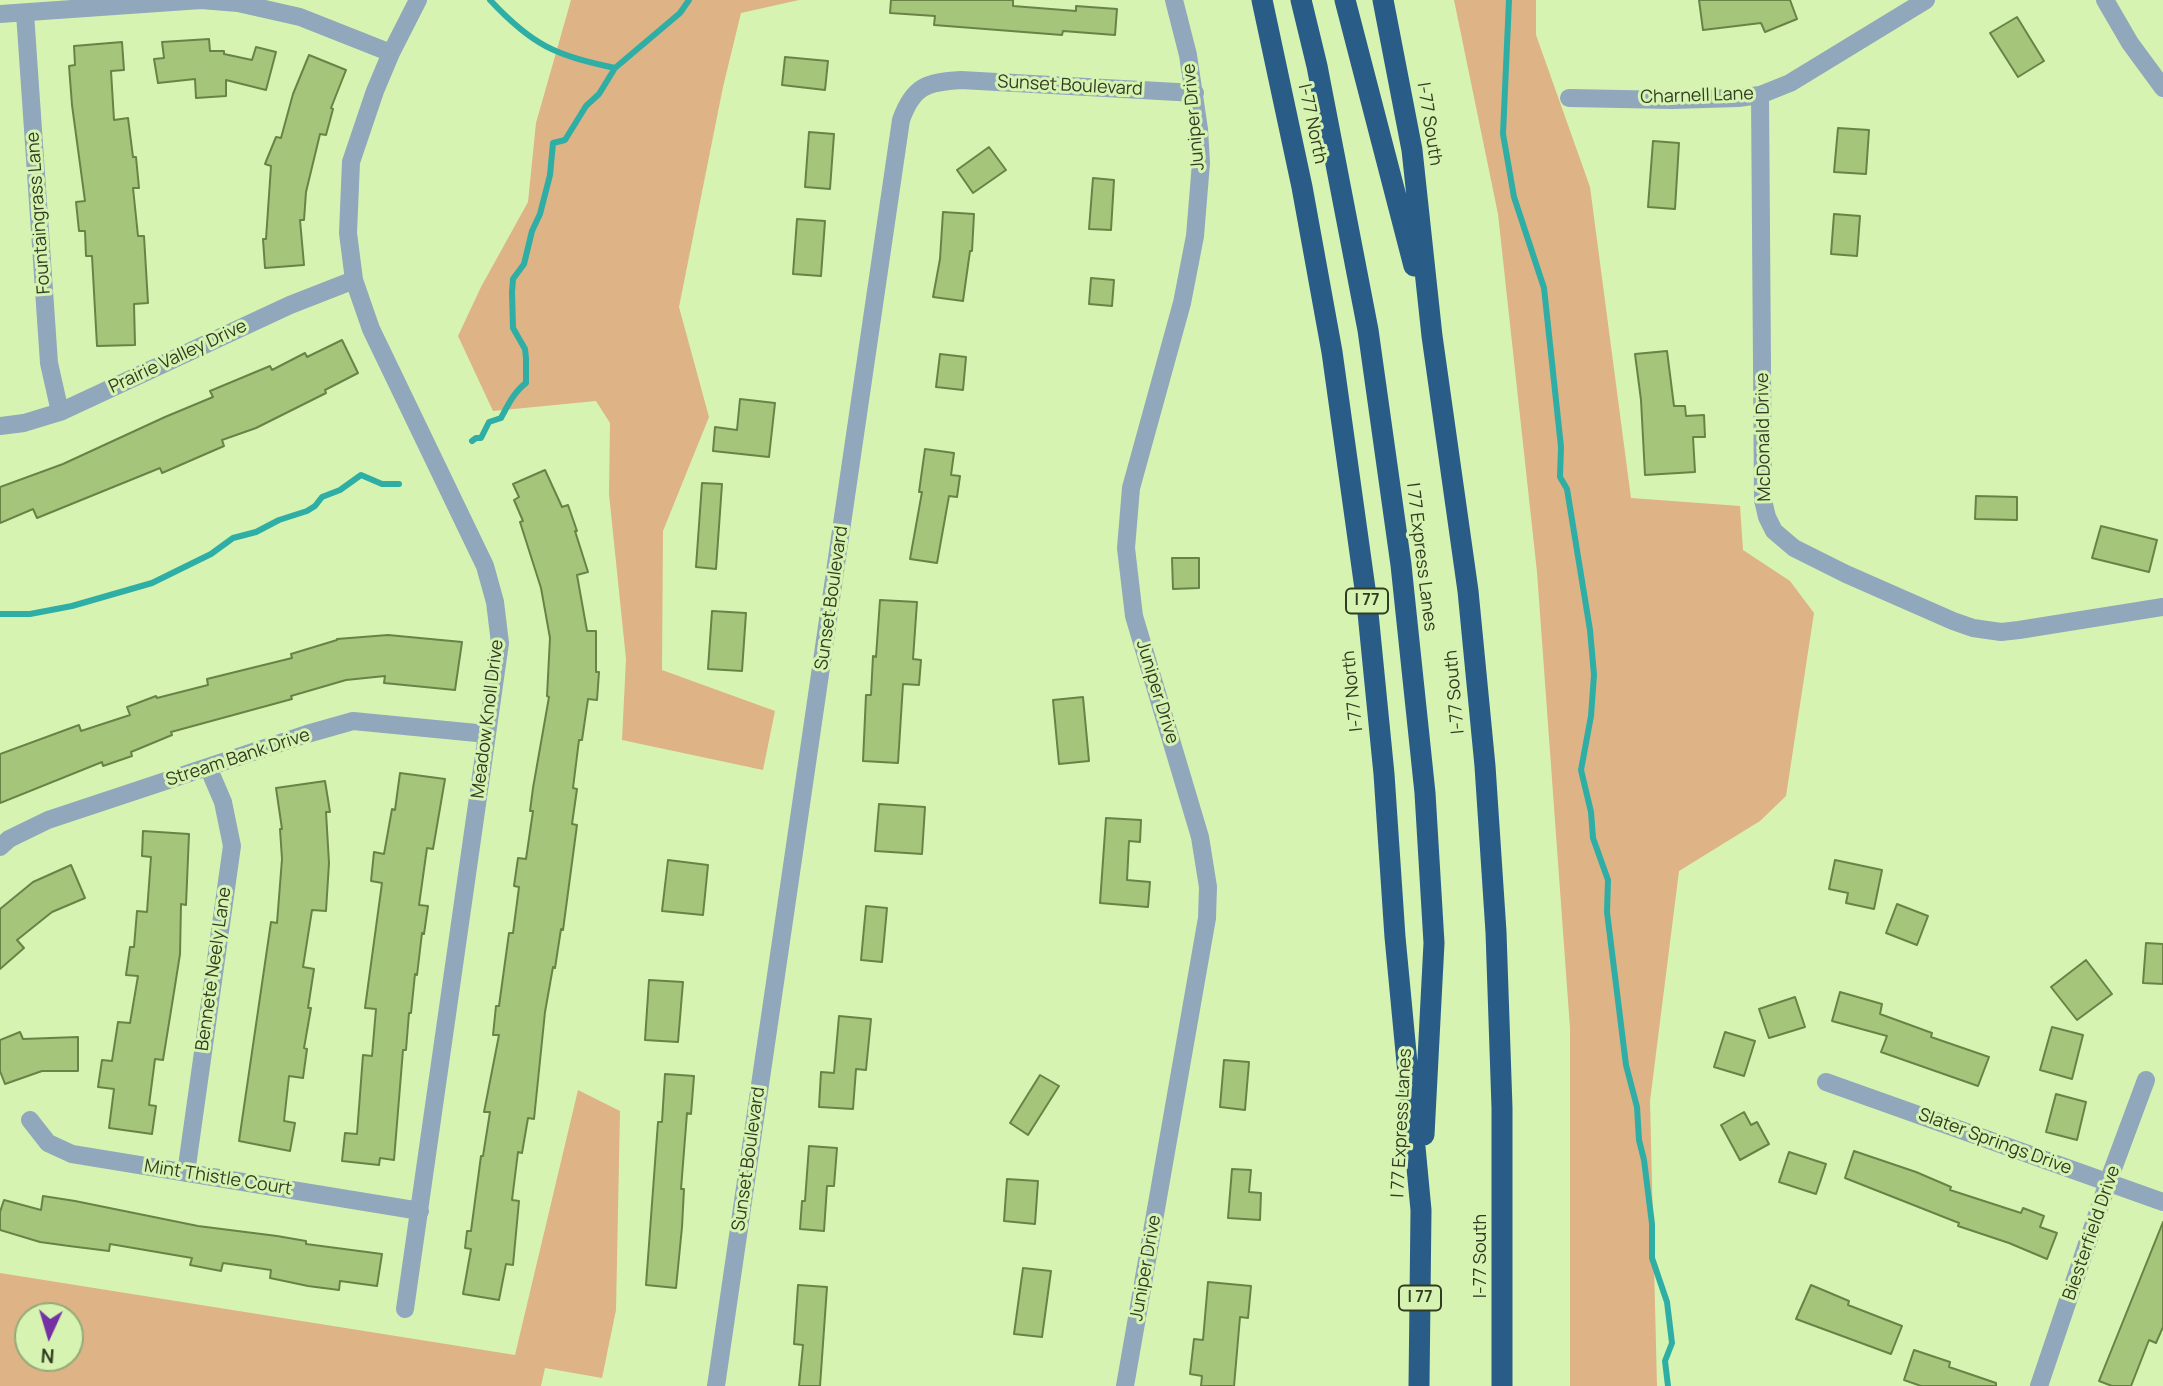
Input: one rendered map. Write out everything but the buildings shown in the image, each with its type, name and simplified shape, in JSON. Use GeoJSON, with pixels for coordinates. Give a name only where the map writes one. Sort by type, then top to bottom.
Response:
{"type":"FeatureCollection","features":[{"type":"Feature","properties":{"kind":"highway","name":"I-77 North"},"geometry":{"type":"LineString","coordinates":[[1262,0],[1317,267],[1357,518],[1376,686],[1395,937],[1421,1210],[1419,1386]]}},
{"type":"Feature","properties":{"kind":"highway","name":"I 77 Express Lanes"},"geometry":{"type":"LineString","coordinates":[[1301,0],[1317,66],[1368,331],[1401,565],[1425,793],[1434,943],[1421,1210]]}},
{"type":"Feature","properties":{"kind":"highway"},"geometry":{"type":"LineString","coordinates":[[1345,0],[1432,336]]}},
{"type":"Feature","properties":{"kind":"highway","name":"I-77 South"},"geometry":{"type":"LineString","coordinates":[[1383,0],[1412,150],[1432,336],[1468,592],[1489,820],[1503,1108],[1502,1386]]}},
{"type":"Feature","properties":{"kind":"street"},"geometry":{"type":"LineString","coordinates":[[0,14],[201,0],[238,3],[300,18],[391,53]]}},
{"type":"Feature","properties":{"kind":"street","name":"Meadow Knoll Drive"},"geometry":{"type":"LineString","coordinates":[[405,1309],[500,643],[495,602],[485,565],[371,329],[354,281],[348,233],[351,162],[375,91],[418,0]]}},
{"type":"Feature","properties":{"kind":"street","name":"Juniper Drive"},"geometry":{"type":"LineString","coordinates":[[1125,1386],[1207,918],[1208,887],[1200,837],[1134,616],[1126,548],[1131,488],[1182,303],[1195,236],[1201,163],[1195,93],[1174,0]]}},
{"type":"Feature","properties":{"kind":"street","name":"Charnell Lane"},"geometry":{"type":"LineString","coordinates":[[1569,98],[1672,100],[1760,95],[1790,83],[1926,0]]}},
{"type":"Feature","properties":{"kind":"street"},"geometry":{"type":"LineString","coordinates":[[2105,0],[2130,43],[2163,88]]}},
{"type":"Feature","properties":{"kind":"street","name":"Fountaingrass Lane"},"geometry":{"type":"LineString","coordinates":[[24,13],[49,363],[60,412]]}},
{"type":"Feature","properties":{"kind":"street","name":"Sunset Boulevard"},"geometry":{"type":"LineString","coordinates":[[716,1386],[901,120],[907,103],[915,93],[934,82],[961,80],[1195,93]]}},
{"type":"Feature","properties":{"kind":"street","name":"McDonald Drive"},"geometry":{"type":"LineString","coordinates":[[1760,95],[1763,500],[1774,531],[1794,548],[1846,574],[1973,628],[2010,631],[2163,607]]}},
{"type":"Feature","properties":{"kind":"street","name":"Prairie Valley Drive"},"geometry":{"type":"LineString","coordinates":[[0,426],[24,423],[60,412],[290,305],[354,281]]}},
{"type":"Feature","properties":{"kind":"street","name":"Stream Bank Drive"},"geometry":{"type":"LineString","coordinates":[[0,847],[9,839],[48,820],[307,734],[353,722],[487,734]]}},
{"type":"Feature","properties":{"kind":"street","name":"Bennete Neely Lane"},"geometry":{"type":"LineString","coordinates":[[186,1173],[232,846],[223,802],[208,767]]}},
{"type":"Feature","properties":{"kind":"street","name":"Biesterfield Drive"},"geometry":{"type":"LineString","coordinates":[[2039,1386],[2108,1182],[2146,1080]]}},
{"type":"Feature","properties":{"kind":"street","name":"Slater Springs Drive"},"geometry":{"type":"LineString","coordinates":[[1826,1082],[2163,1202]]}},
{"type":"Feature","properties":{"kind":"street","name":"Mint Thistle Court"},"geometry":{"type":"LineString","coordinates":[[30,1120],[48,1143],[72,1154],[419,1211]]}},
{"type":"Feature","properties":{"kind":"shaded area"},"geometry":{"type":"Polygon","coordinates":[[[571,0],[799,0],[741,13],[723,87],[679,307],[709,417],[663,531],[662,670],[775,711],[763,770],[622,740],[626,659],[609,494],[610,423],[596,401],[493,411],[458,336],[481,287],[528,202],[536,123],[571,0]]]}},
{"type":"Feature","properties":{"kind":"shaded area"},"geometry":{"type":"Polygon","coordinates":[[[1454,0],[1536,0],[1536,35],[1590,187],[1631,498],[1740,506],[1743,550],[1790,581],[1814,613],[1786,796],[1760,821],[1679,871],[1650,1101],[1657,1386],[1570,1386],[1570,1028],[1537,572],[1498,214],[1454,0]]]}},
{"type":"Feature","properties":{"kind":"shaded area"},"geometry":{"type":"Polygon","coordinates":[[[578,1090],[620,1111],[616,1310],[602,1378],[545,1368],[541,1386],[0,1386],[0,1273],[515,1355],[578,1090]]]}},
{"type":"Feature","properties":{"kind":"waterway"},"geometry":{"type":"LineString","coordinates":[[490,0],[519,28],[546,46],[560,53],[615,68]]}},
{"type":"Feature","properties":{"kind":"waterway"},"geometry":{"type":"LineString","coordinates":[[472,441],[481,438],[489,422],[501,418],[526,383],[525,349],[513,328],[513,279],[524,264],[532,231],[540,214],[550,175],[553,143],[565,140],[586,106],[599,94],[615,68],[680,13],[689,0]]}},
{"type":"Feature","properties":{"kind":"waterway"},"geometry":{"type":"LineString","coordinates":[[1509,0],[1503,134],[1514,197],[1544,288],[1561,447],[1560,477],[1567,489],[1590,630],[1594,675],[1591,716],[1581,770],[1591,812],[1593,838],[1608,880],[1607,912],[1626,1065],[1637,1107],[1639,1140],[1644,1160],[1652,1224],[1652,1258],[1667,1302],[1672,1343],[1665,1361],[1668,1386]]}},
{"type":"Feature","properties":{"kind":"waterway"},"geometry":{"type":"LineString","coordinates":[[0,614],[30,614],[72,606],[152,583],[211,554],[233,538],[256,532],[279,520],[307,511],[322,497],[340,490],[361,475],[382,484],[399,484]]}}]}
